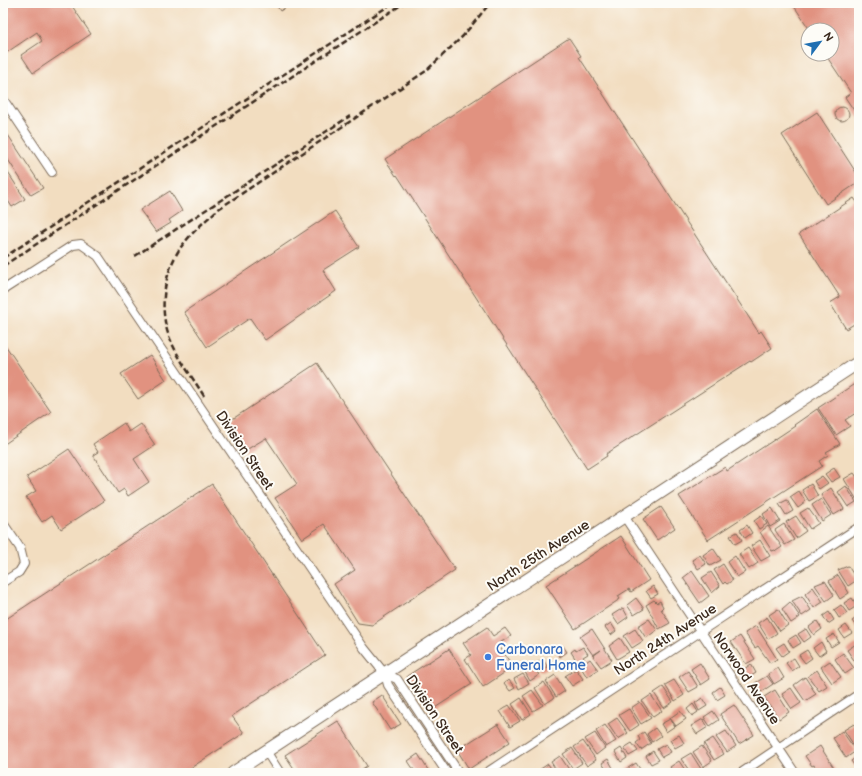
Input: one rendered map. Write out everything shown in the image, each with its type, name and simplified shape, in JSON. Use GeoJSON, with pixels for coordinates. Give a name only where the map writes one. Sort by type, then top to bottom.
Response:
{"type":"FeatureCollection","features":[{"type":"Feature","properties":{"kind":"main road","name":"North 25th Avenue"},"geometry":{"type":"LineString","coordinates":[[233,773],[859,362]]}},
{"type":"Feature","properties":{"kind":"street"},"geometry":{"type":"LineString","coordinates":[[3,99],[52,172]]}},
{"type":"Feature","properties":{"kind":"street","name":"Division Street"},"geometry":{"type":"LineString","coordinates":[[3,290],[66,248],[81,244],[98,256],[364,648],[385,674],[388,685],[447,773]]}},
{"type":"Feature","properties":{"kind":"street","name":"Norwood Avenue"},"geometry":{"type":"LineString","coordinates":[[624,516],[795,773]]}},
{"type":"Feature","properties":{"kind":"street"},"geometry":{"type":"LineString","coordinates":[[3,523],[20,548],[24,564],[19,572],[3,582]]}},
{"type":"Feature","properties":{"kind":"street","name":"North 24th Avenue"},"geometry":{"type":"LineString","coordinates":[[486,773],[859,527]]}},
{"type":"Feature","properties":{"kind":"street","name":"Division Street"},"geometry":{"type":"LineString","coordinates":[[385,674],[397,679],[459,773]]}},
{"type":"Feature","properties":{"kind":"street"},"geometry":{"type":"LineString","coordinates":[[740,773],[859,694]]}},
{"type":"Feature","properties":{"kind":"street"},"geometry":{"type":"LineString","coordinates":[[266,752],[280,773]]}},
{"type":"Feature","properties":{"kind":"building"},"geometry":{"type":"Polygon","coordinates":[[[3,3],[70,3],[91,34],[33,73],[21,55],[42,41],[37,32],[3,55],[3,3]]]}},
{"type":"Feature","properties":{"kind":"building"},"geometry":{"type":"Polygon","coordinates":[[[275,3],[293,3],[280,11],[275,3]]]}},
{"type":"Feature","properties":{"kind":"building"},"geometry":{"type":"Polygon","coordinates":[[[792,3],[859,3],[859,118],[845,97],[851,93],[830,62],[840,62],[840,22],[805,22],[792,3]]]}},
{"type":"Feature","properties":{"kind":"building"},"geometry":{"type":"Polygon","coordinates":[[[569,38],[581,56],[579,57],[759,333],[761,331],[772,348],[606,454],[607,456],[587,469],[397,175],[396,176],[385,159],[569,38]]]}},
{"type":"Feature","properties":{"kind":"building"},"geometry":{"type":"Polygon","coordinates":[[[839,107],[845,107],[849,111],[849,117],[845,121],[839,121],[835,117],[835,111],[839,107]]]}},
{"type":"Feature","properties":{"kind":"building"},"geometry":{"type":"Polygon","coordinates":[[[817,112],[859,177],[859,182],[826,204],[782,135],[817,112]]]}},
{"type":"Feature","properties":{"kind":"building"},"geometry":{"type":"Polygon","coordinates":[[[8,135],[43,188],[31,195],[3,152],[3,138],[8,135]]]}},
{"type":"Feature","properties":{"kind":"building"},"geometry":{"type":"Polygon","coordinates":[[[3,165],[25,199],[12,207],[3,193],[3,165]]]}},
{"type":"Feature","properties":{"kind":"building"},"geometry":{"type":"Polygon","coordinates":[[[170,191],[182,211],[169,220],[171,223],[156,232],[140,210],[170,191]]]}},
{"type":"Feature","properties":{"kind":"building"},"geometry":{"type":"Polygon","coordinates":[[[854,198],[859,205],[859,321],[846,329],[830,303],[840,297],[799,234],[854,198]]]}},
{"type":"Feature","properties":{"kind":"building"},"geometry":{"type":"Polygon","coordinates":[[[335,211],[359,247],[323,270],[336,291],[265,340],[250,318],[207,347],[184,312],[335,211]]]}},
{"type":"Feature","properties":{"kind":"building"},"geometry":{"type":"Polygon","coordinates":[[[3,342],[51,412],[3,445],[3,342]]]}},
{"type":"Feature","properties":{"kind":"building"},"geometry":{"type":"Polygon","coordinates":[[[150,355],[166,380],[138,399],[121,374],[150,355]]]}},
{"type":"Feature","properties":{"kind":"building"},"geometry":{"type":"Polygon","coordinates":[[[317,363],[455,570],[372,625],[358,623],[334,584],[355,570],[324,524],[302,539],[275,498],[297,484],[266,438],[246,450],[228,422],[317,363]]]}},
{"type":"Feature","properties":{"kind":"building"},"geometry":{"type":"Polygon","coordinates":[[[859,381],[859,411],[845,420],[850,426],[836,435],[818,408],[859,381]]]}},
{"type":"Feature","properties":{"kind":"building"},"geometry":{"type":"Polygon","coordinates":[[[817,409],[840,444],[826,452],[828,455],[819,461],[822,466],[708,540],[679,496],[725,467],[727,471],[795,426],[794,425],[817,409]]]}},
{"type":"Feature","properties":{"kind":"building"},"geometry":{"type":"Polygon","coordinates":[[[124,423],[129,432],[141,424],[155,445],[134,459],[149,482],[128,496],[124,489],[118,493],[93,455],[98,452],[93,444],[124,423]]]}},
{"type":"Feature","properties":{"kind":"building"},"geometry":{"type":"Polygon","coordinates":[[[69,449],[104,501],[61,529],[52,515],[42,522],[26,497],[36,491],[27,477],[69,449]]]}},
{"type":"Feature","properties":{"kind":"building"},"geometry":{"type":"Polygon","coordinates":[[[834,468],[840,477],[831,482],[825,474],[834,468]]]}},
{"type":"Feature","properties":{"kind":"building"},"geometry":{"type":"Polygon","coordinates":[[[854,473],[859,480],[859,499],[857,500],[844,479],[854,473]]]}},
{"type":"Feature","properties":{"kind":"building"},"geometry":{"type":"Polygon","coordinates":[[[822,476],[828,483],[819,489],[814,481],[822,476]]]}},
{"type":"Feature","properties":{"kind":"building"},"geometry":{"type":"Polygon","coordinates":[[[212,484],[325,655],[232,716],[244,733],[183,773],[3,773],[3,621],[212,484]]]}},
{"type":"Feature","properties":{"kind":"building"},"geometry":{"type":"Polygon","coordinates":[[[811,484],[818,496],[809,501],[802,490],[811,484]]]}},
{"type":"Feature","properties":{"kind":"building"},"geometry":{"type":"Polygon","coordinates":[[[846,486],[856,502],[848,507],[838,492],[846,486]]]}},
{"type":"Feature","properties":{"kind":"building"},"geometry":{"type":"Polygon","coordinates":[[[831,488],[844,509],[834,515],[821,495],[831,488]]]}},
{"type":"Feature","properties":{"kind":"building"},"geometry":{"type":"Polygon","coordinates":[[[799,491],[806,502],[798,508],[790,497],[799,491]]]}},
{"type":"Feature","properties":{"kind":"building"},"geometry":{"type":"Polygon","coordinates":[[[821,499],[831,515],[822,521],[812,505],[821,499]]]}},
{"type":"Feature","properties":{"kind":"building"},"geometry":{"type":"Polygon","coordinates":[[[787,500],[793,511],[786,515],[779,504],[787,500]]]}},
{"type":"Feature","properties":{"kind":"building"},"geometry":{"type":"Polygon","coordinates":[[[661,507],[675,528],[657,540],[643,519],[661,507]]]}},
{"type":"Feature","properties":{"kind":"building"},"geometry":{"type":"Polygon","coordinates":[[[772,508],[780,521],[770,527],[763,514],[772,508]]]}},
{"type":"Feature","properties":{"kind":"building"},"geometry":{"type":"Polygon","coordinates":[[[808,508],[819,523],[810,529],[800,513],[808,508]]]}},
{"type":"Feature","properties":{"kind":"building"},"geometry":{"type":"Polygon","coordinates":[[[761,516],[767,524],[759,529],[754,521],[761,516]]]}},
{"type":"Feature","properties":{"kind":"building"},"geometry":{"type":"Polygon","coordinates":[[[796,516],[806,531],[796,538],[786,522],[796,516]]]}},
{"type":"Feature","properties":{"kind":"building"},"geometry":{"type":"Polygon","coordinates":[[[784,524],[794,540],[785,545],[775,530],[784,524]]]}},
{"type":"Feature","properties":{"kind":"building"},"geometry":{"type":"Polygon","coordinates":[[[747,525],[752,533],[745,538],[740,530],[747,525]]]}},
{"type":"Feature","properties":{"kind":"building"},"geometry":{"type":"Polygon","coordinates":[[[768,526],[782,547],[776,551],[772,551],[760,532],[768,526]]]}},
{"type":"Feature","properties":{"kind":"building"},"geometry":{"type":"Polygon","coordinates":[[[737,532],[742,540],[735,544],[730,536],[737,532]]]}},
{"type":"Feature","properties":{"kind":"building"},"geometry":{"type":"Polygon","coordinates":[[[621,536],[649,580],[631,592],[629,589],[618,596],[620,599],[575,629],[546,585],[621,536]]]}},
{"type":"Feature","properties":{"kind":"building"},"geometry":{"type":"Polygon","coordinates":[[[760,540],[770,556],[761,561],[751,546],[760,540]]]}},
{"type":"Feature","properties":{"kind":"building"},"geometry":{"type":"Polygon","coordinates":[[[713,548],[721,560],[710,566],[703,555],[713,548]]]}},
{"type":"Feature","properties":{"kind":"building"},"geometry":{"type":"Polygon","coordinates":[[[748,548],[758,563],[749,569],[739,554],[748,548]]]}},
{"type":"Feature","properties":{"kind":"building"},"geometry":{"type":"Polygon","coordinates":[[[700,555],[706,564],[698,569],[692,560],[700,555]]]}},
{"type":"Feature","properties":{"kind":"building"},"geometry":{"type":"Polygon","coordinates":[[[735,556],[745,572],[737,577],[727,562],[735,556]]]}},
{"type":"Feature","properties":{"kind":"building"},"geometry":{"type":"Polygon","coordinates":[[[723,564],[733,580],[727,584],[725,582],[723,584],[714,570],[723,564]]]}},
{"type":"Feature","properties":{"kind":"building"},"geometry":{"type":"Polygon","coordinates":[[[848,566],[857,580],[848,586],[838,570],[848,566]]]}},
{"type":"Feature","properties":{"kind":"building"},"geometry":{"type":"Polygon","coordinates":[[[692,571],[709,596],[700,603],[683,578],[692,571]]]}},
{"type":"Feature","properties":{"kind":"building"},"geometry":{"type":"Polygon","coordinates":[[[711,572],[720,586],[712,593],[702,578],[711,572]]]}},
{"type":"Feature","properties":{"kind":"building"},"geometry":{"type":"Polygon","coordinates":[[[838,575],[849,593],[840,599],[829,581],[838,575]]]}},
{"type":"Feature","properties":{"kind":"building"},"geometry":{"type":"Polygon","coordinates":[[[825,581],[834,595],[826,601],[815,585],[825,581]]]}},
{"type":"Feature","properties":{"kind":"building"},"geometry":{"type":"Polygon","coordinates":[[[653,586],[658,594],[651,598],[646,591],[653,586]]]}},
{"type":"Feature","properties":{"kind":"building"},"geometry":{"type":"Polygon","coordinates":[[[813,587],[823,602],[814,608],[805,594],[813,587]]]}},
{"type":"Feature","properties":{"kind":"building"},"geometry":{"type":"Polygon","coordinates":[[[802,596],[811,610],[802,616],[792,601],[802,596]]]}},
{"type":"Feature","properties":{"kind":"building"},"geometry":{"type":"Polygon","coordinates":[[[636,598],[644,609],[634,615],[627,605],[636,598]]]}},
{"type":"Feature","properties":{"kind":"building"},"geometry":{"type":"Polygon","coordinates":[[[852,598],[857,606],[849,611],[844,603],[852,598]]]}},
{"type":"Feature","properties":{"kind":"building"},"geometry":{"type":"Polygon","coordinates":[[[654,600],[657,603],[660,601],[663,607],[661,609],[670,623],[659,629],[646,605],[654,600]]]}},
{"type":"Feature","properties":{"kind":"building"},"geometry":{"type":"Polygon","coordinates":[[[790,602],[800,617],[791,623],[782,609],[790,602]]]}},
{"type":"Feature","properties":{"kind":"building"},"geometry":{"type":"Polygon","coordinates":[[[841,605],[847,613],[839,618],[834,610],[841,605]]]}},
{"type":"Feature","properties":{"kind":"building"},"geometry":{"type":"Polygon","coordinates":[[[623,608],[628,617],[618,624],[612,615],[623,608]]]}},
{"type":"Feature","properties":{"kind":"building"},"geometry":{"type":"Polygon","coordinates":[[[778,609],[788,625],[780,631],[769,615],[778,609]]]}},
{"type":"Feature","properties":{"kind":"building"},"geometry":{"type":"Polygon","coordinates":[[[829,612],[834,620],[828,624],[823,616],[829,612]]]}},
{"type":"Feature","properties":{"kind":"building"},"geometry":{"type":"Polygon","coordinates":[[[859,616],[859,628],[858,629],[852,621],[859,616]]]}},
{"type":"Feature","properties":{"kind":"building"},"geometry":{"type":"Polygon","coordinates":[[[767,617],[777,633],[768,639],[758,623],[767,617]]]}},
{"type":"Feature","properties":{"kind":"building"},"geometry":{"type":"Polygon","coordinates":[[[649,619],[657,630],[646,638],[638,626],[649,619]]]}},
{"type":"Feature","properties":{"kind":"building"},"geometry":{"type":"Polygon","coordinates":[[[817,621],[822,629],[814,635],[809,627],[817,621]]]}},
{"type":"Feature","properties":{"kind":"building"},"geometry":{"type":"Polygon","coordinates":[[[611,623],[616,631],[611,635],[605,627],[611,623]]]}},
{"type":"Feature","properties":{"kind":"building"},"geometry":{"type":"Polygon","coordinates":[[[846,625],[852,633],[844,638],[839,630],[846,625]]]}},
{"type":"Feature","properties":{"kind":"building"},"geometry":{"type":"Polygon","coordinates":[[[756,626],[777,659],[770,663],[758,646],[755,648],[745,633],[756,626]]]}},
{"type":"Feature","properties":{"kind":"building","name":"Carbonara Funeral Home"},"geometry":{"type":"Polygon","coordinates":[[[487,627],[493,636],[505,628],[511,636],[498,644],[513,667],[483,687],[465,659],[471,655],[463,643],[487,627]]]}},
{"type":"Feature","properties":{"kind":"building"},"geometry":{"type":"Polygon","coordinates":[[[592,629],[612,660],[601,667],[593,656],[601,650],[593,655],[580,637],[592,629]]]}},
{"type":"Feature","properties":{"kind":"building"},"geometry":{"type":"Polygon","coordinates":[[[635,629],[643,641],[632,648],[624,636],[635,629]]]}},
{"type":"Feature","properties":{"kind":"building"},"geometry":{"type":"Polygon","coordinates":[[[806,629],[811,637],[804,642],[798,634],[806,629]]]}},
{"type":"Feature","properties":{"kind":"building"},"geometry":{"type":"Polygon","coordinates":[[[834,634],[839,642],[831,647],[826,639],[834,634]]]}},
{"type":"Feature","properties":{"kind":"building"},"geometry":{"type":"Polygon","coordinates":[[[796,635],[801,643],[793,648],[788,640],[796,635]]]}},
{"type":"Feature","properties":{"kind":"building"},"geometry":{"type":"Polygon","coordinates":[[[740,636],[755,659],[746,664],[731,642],[740,636]]]}},
{"type":"Feature","properties":{"kind":"building"},"geometry":{"type":"Polygon","coordinates":[[[620,638],[629,652],[617,659],[609,646],[620,638]]]}},
{"type":"Feature","properties":{"kind":"building"},"geometry":{"type":"Polygon","coordinates":[[[821,642],[826,651],[819,656],[813,648],[821,642]]]}},
{"type":"Feature","properties":{"kind":"building"},"geometry":{"type":"Polygon","coordinates":[[[784,643],[789,651],[782,656],[776,648],[784,643]]]}},
{"type":"Feature","properties":{"kind":"building"},"geometry":{"type":"Polygon","coordinates":[[[856,644],[859,648],[858,666],[847,650],[856,644]]]}},
{"type":"Feature","properties":{"kind":"building"},"geometry":{"type":"Polygon","coordinates":[[[563,646],[567,652],[560,657],[556,651],[563,646]]]}},
{"type":"Feature","properties":{"kind":"building"},"geometry":{"type":"Polygon","coordinates":[[[583,647],[588,654],[583,657],[586,662],[590,659],[598,670],[587,677],[571,652],[575,649],[576,651],[583,647]]]}},
{"type":"Feature","properties":{"kind":"building"},"geometry":{"type":"Polygon","coordinates":[[[449,649],[472,684],[430,711],[407,676],[449,649]]]}},
{"type":"Feature","properties":{"kind":"building"},"geometry":{"type":"Polygon","coordinates":[[[807,650],[812,658],[805,663],[799,655],[807,650]]]}},
{"type":"Feature","properties":{"kind":"building"},"geometry":{"type":"Polygon","coordinates":[[[843,653],[854,668],[845,674],[835,659],[843,653]]]}},
{"type":"Feature","properties":{"kind":"building"},"geometry":{"type":"Polygon","coordinates":[[[794,658],[799,666],[792,671],[786,663],[794,658]]]}},
{"type":"Feature","properties":{"kind":"building"},"geometry":{"type":"Polygon","coordinates":[[[543,659],[548,668],[540,672],[535,664],[543,659]]]}},
{"type":"Feature","properties":{"kind":"building"},"geometry":{"type":"Polygon","coordinates":[[[830,661],[841,677],[832,683],[821,667],[830,661]]]}},
{"type":"Feature","properties":{"kind":"building"},"geometry":{"type":"Polygon","coordinates":[[[700,663],[710,679],[701,685],[691,669],[700,663]]]}},
{"type":"Feature","properties":{"kind":"building"},"geometry":{"type":"Polygon","coordinates":[[[751,664],[756,673],[748,678],[743,670],[751,664]]]}},
{"type":"Feature","properties":{"kind":"building"},"geometry":{"type":"Polygon","coordinates":[[[533,666],[539,675],[530,681],[525,672],[533,666]]]}},
{"type":"Feature","properties":{"kind":"building"},"geometry":{"type":"Polygon","coordinates":[[[778,668],[784,678],[774,684],[768,674],[778,668]]]}},
{"type":"Feature","properties":{"kind":"building"},"geometry":{"type":"Polygon","coordinates":[[[576,669],[583,679],[572,686],[565,676],[576,669]]]}},
{"type":"Feature","properties":{"kind":"building"},"geometry":{"type":"Polygon","coordinates":[[[817,670],[827,686],[819,691],[808,676],[817,670]]]}},
{"type":"Feature","properties":{"kind":"building"},"geometry":{"type":"Polygon","coordinates":[[[688,671],[698,687],[689,692],[679,677],[688,671]]]}},
{"type":"Feature","properties":{"kind":"building"},"geometry":{"type":"Polygon","coordinates":[[[523,674],[529,683],[519,689],[514,679],[523,674]]]}},
{"type":"Feature","properties":{"kind":"building"},"geometry":{"type":"Polygon","coordinates":[[[555,675],[565,691],[556,697],[546,681],[555,675]]]}},
{"type":"Feature","properties":{"kind":"building"},"geometry":{"type":"Polygon","coordinates":[[[767,676],[773,684],[761,692],[755,683],[767,676]]]}},
{"type":"Feature","properties":{"kind":"building"},"geometry":{"type":"Polygon","coordinates":[[[805,677],[816,694],[805,701],[794,685],[805,677]]]}},
{"type":"Feature","properties":{"kind":"building"},"geometry":{"type":"Polygon","coordinates":[[[509,680],[515,688],[510,691],[504,683],[509,680]]]}},
{"type":"Feature","properties":{"kind":"building"},"geometry":{"type":"Polygon","coordinates":[[[674,680],[684,695],[675,701],[665,685],[674,680]]]}},
{"type":"Feature","properties":{"kind":"building"},"geometry":{"type":"Polygon","coordinates":[[[544,682],[554,698],[545,704],[535,688],[544,682]]]}},
{"type":"Feature","properties":{"kind":"building"},"geometry":{"type":"Polygon","coordinates":[[[663,687],[673,702],[664,708],[654,693],[663,687]]]}},
{"type":"Feature","properties":{"kind":"building"},"geometry":{"type":"Polygon","coordinates":[[[720,687],[725,695],[717,700],[713,692],[720,687]]]}},
{"type":"Feature","properties":{"kind":"building"},"geometry":{"type":"Polygon","coordinates":[[[791,688],[801,703],[792,709],[782,694],[791,688]]]}},
{"type":"Feature","properties":{"kind":"building"},"geometry":{"type":"Polygon","coordinates":[[[532,690],[543,705],[533,711],[523,696],[532,690]]]}},
{"type":"Feature","properties":{"kind":"building"},"geometry":{"type":"Polygon","coordinates":[[[775,690],[789,712],[779,719],[764,697],[775,690]]]}},
{"type":"Feature","properties":{"kind":"building"},"geometry":{"type":"Polygon","coordinates":[[[382,695],[401,724],[390,730],[372,702],[382,695]]]}},
{"type":"Feature","properties":{"kind":"building"},"geometry":{"type":"Polygon","coordinates":[[[651,695],[662,711],[653,717],[642,701],[651,695]]]}},
{"type":"Feature","properties":{"kind":"building"},"geometry":{"type":"Polygon","coordinates":[[[521,698],[531,714],[522,720],[512,704],[521,698]]]}},
{"type":"Feature","properties":{"kind":"building"},"geometry":{"type":"Polygon","coordinates":[[[702,698],[707,706],[699,711],[695,703],[702,698]]]}},
{"type":"Feature","properties":{"kind":"building"},"geometry":{"type":"Polygon","coordinates":[[[640,702],[651,718],[641,724],[631,708],[640,702]]]}},
{"type":"Feature","properties":{"kind":"building"},"geometry":{"type":"Polygon","coordinates":[[[693,704],[698,712],[692,716],[687,709],[693,704]]]}},
{"type":"Feature","properties":{"kind":"building"},"geometry":{"type":"Polygon","coordinates":[[[509,705],[520,721],[510,727],[500,711],[509,705]]]}},
{"type":"Feature","properties":{"kind":"building"},"geometry":{"type":"Polygon","coordinates":[[[734,705],[754,735],[739,744],[720,714],[734,705]]]}},
{"type":"Feature","properties":{"kind":"building"},"geometry":{"type":"Polygon","coordinates":[[[629,709],[639,725],[630,731],[619,715],[629,709]]]}},
{"type":"Feature","properties":{"kind":"building"},"geometry":{"type":"Polygon","coordinates":[[[680,711],[686,719],[676,726],[670,718],[680,711]]]}},
{"type":"Feature","properties":{"kind":"building"},"geometry":{"type":"Polygon","coordinates":[[[713,711],[719,720],[710,726],[704,717],[713,711]]]}},
{"type":"Feature","properties":{"kind":"building"},"geometry":{"type":"Polygon","coordinates":[[[617,718],[628,733],[618,739],[608,724],[617,718]]]}},
{"type":"Feature","properties":{"kind":"building"},"geometry":{"type":"Polygon","coordinates":[[[670,719],[675,726],[666,732],[661,724],[670,719]]]}},
{"type":"Feature","properties":{"kind":"building"},"geometry":{"type":"Polygon","coordinates":[[[703,719],[708,727],[697,734],[691,726],[703,719]]]}},
{"type":"Feature","properties":{"kind":"building"},"geometry":{"type":"Polygon","coordinates":[[[338,721],[367,766],[356,773],[297,773],[285,755],[338,721]]]}},
{"type":"Feature","properties":{"kind":"building"},"geometry":{"type":"Polygon","coordinates":[[[498,724],[510,742],[469,769],[457,750],[498,724]]]}},
{"type":"Feature","properties":{"kind":"building"},"geometry":{"type":"Polygon","coordinates":[[[854,724],[859,730],[859,749],[857,750],[844,730],[854,724]]]}},
{"type":"Feature","properties":{"kind":"building"},"geometry":{"type":"Polygon","coordinates":[[[605,725],[616,741],[606,747],[596,731],[605,725]]]}},
{"type":"Feature","properties":{"kind":"building"},"geometry":{"type":"Polygon","coordinates":[[[655,728],[661,736],[652,742],[647,734],[655,728]]]}},
{"type":"Feature","properties":{"kind":"building"},"geometry":{"type":"Polygon","coordinates":[[[726,731],[736,746],[727,752],[716,737],[726,731]]]}},
{"type":"Feature","properties":{"kind":"building"},"geometry":{"type":"Polygon","coordinates":[[[842,731],[856,751],[846,758],[833,738],[842,731]]]}},
{"type":"Feature","properties":{"kind":"building"},"geometry":{"type":"Polygon","coordinates":[[[644,732],[651,743],[641,750],[636,743],[640,740],[638,736],[644,732]]]}},
{"type":"Feature","properties":{"kind":"building"},"geometry":{"type":"Polygon","coordinates":[[[595,733],[605,748],[596,755],[585,739],[595,733]]]}},
{"type":"Feature","properties":{"kind":"building"},"geometry":{"type":"Polygon","coordinates":[[[679,735],[684,743],[675,748],[670,740],[679,735]]]}},
{"type":"Feature","properties":{"kind":"building"},"geometry":{"type":"Polygon","coordinates":[[[713,738],[724,754],[714,760],[704,744],[713,738]]]}},
{"type":"Feature","properties":{"kind":"building"},"geometry":{"type":"Polygon","coordinates":[[[583,741],[596,760],[587,766],[574,747],[583,741]]]}},
{"type":"Feature","properties":{"kind":"building"},"geometry":{"type":"Polygon","coordinates":[[[632,743],[638,751],[629,756],[624,748],[632,743]]]}},
{"type":"Feature","properties":{"kind":"building"},"geometry":{"type":"Polygon","coordinates":[[[666,744],[671,752],[662,757],[657,749],[666,744]]]}},
{"type":"Feature","properties":{"kind":"building"},"geometry":{"type":"Polygon","coordinates":[[[702,746],[712,761],[703,767],[693,752],[702,746]]]}},
{"type":"Feature","properties":{"kind":"building"},"geometry":{"type":"Polygon","coordinates":[[[820,746],[837,773],[819,773],[814,765],[812,766],[805,756],[820,746]]]}},
{"type":"Feature","properties":{"kind":"building"},"geometry":{"type":"Polygon","coordinates":[[[572,748],[582,763],[573,769],[563,754],[572,748]]]}},
{"type":"Feature","properties":{"kind":"building"},"geometry":{"type":"Polygon","coordinates":[[[621,748],[627,758],[621,762],[615,752],[621,748]]]}},
{"type":"Feature","properties":{"kind":"building"},"geometry":{"type":"Polygon","coordinates":[[[653,751],[659,760],[651,764],[646,756],[653,751]]]}},
{"type":"Feature","properties":{"kind":"building"},"geometry":{"type":"Polygon","coordinates":[[[691,753],[701,769],[695,773],[691,773],[681,759],[691,753]]]}},
{"type":"Feature","properties":{"kind":"building"},"geometry":{"type":"Polygon","coordinates":[[[418,754],[430,773],[416,773],[408,761],[418,754]]]}},
{"type":"Feature","properties":{"kind":"building"},"geometry":{"type":"Polygon","coordinates":[[[859,755],[859,767],[857,769],[851,761],[859,755]]]}},
{"type":"Feature","properties":{"kind":"building"},"geometry":{"type":"Polygon","coordinates":[[[560,756],[570,771],[567,773],[558,773],[551,762],[560,756]]]}},
{"type":"Feature","properties":{"kind":"building"},"geometry":{"type":"Polygon","coordinates":[[[608,759],[613,768],[607,771],[602,763],[608,759]]]}},
{"type":"Feature","properties":{"kind":"building"},"geometry":{"type":"Polygon","coordinates":[[[679,761],[687,773],[674,773],[670,767],[679,761]]]}},
{"type":"Feature","properties":{"kind":"building"},"geometry":{"type":"Polygon","coordinates":[[[636,763],[642,772],[627,773],[625,770],[636,763]]]}},
{"type":"Feature","properties":{"kind":"building"},"geometry":{"type":"Polygon","coordinates":[[[548,764],[554,773],[542,773],[539,770],[548,764]]]}},
{"type":"Feature","properties":{"kind":"railway"},"geometry":{"type":"LineString","coordinates":[[3,258],[393,3]]}},
{"type":"Feature","properties":{"kind":"railway"},"geometry":{"type":"LineString","coordinates":[[3,266],[404,3]]}},
{"type":"Feature","properties":{"kind":"railway"},"geometry":{"type":"LineString","coordinates":[[204,396],[174,348],[167,330],[165,319],[164,295],[166,283],[169,271],[183,244],[217,210],[426,71],[463,36],[490,3]]}},
{"type":"Feature","properties":{"kind":"railway"},"geometry":{"type":"LineString","coordinates":[[135,256],[350,116]]}},
{"type":"Feature","properties":{"kind":"place","name":"Carbonara Funeral Home"},"geometry":{"type":"Point","coordinates":[488,657]}}]}
